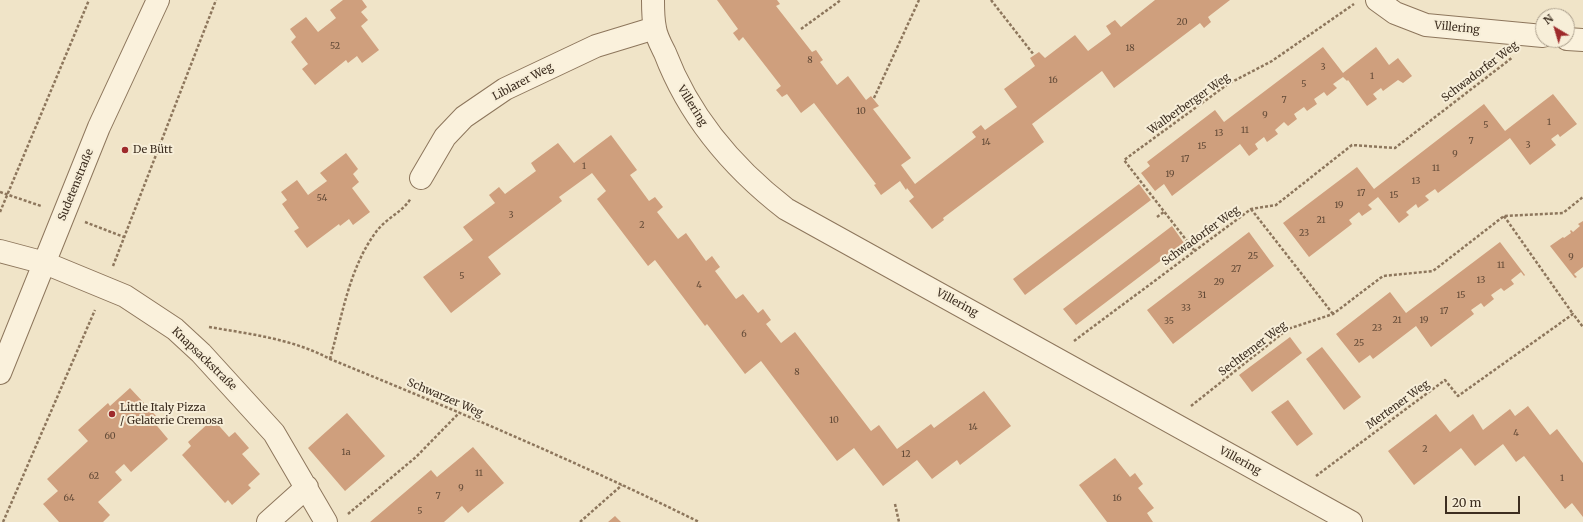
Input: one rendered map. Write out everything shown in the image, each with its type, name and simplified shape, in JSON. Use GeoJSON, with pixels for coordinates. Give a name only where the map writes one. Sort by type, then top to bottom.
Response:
{"type":"FeatureCollection","features":[{"type":"Feature","properties":{"kind":"street","name":"Sudetenstraße"},"geometry":{"type":"LineString","coordinates":[[0,373],[99,127],[158,0]]}},
{"type":"Feature","properties":{"kind":"street","name":"Villering"},"geometry":{"type":"LineString","coordinates":[[653,0],[655,28],[672,71],[699,120],[734,163],[758,187],[786,208],[1170,423],[1351,522]]}},
{"type":"Feature","properties":{"kind":"street","name":"Villering"},"geometry":{"type":"LineString","coordinates":[[1377,0],[1395,13],[1426,25],[1535,35]]}},
{"type":"Feature","properties":{"kind":"street","name":"Liblarer Weg"},"geometry":{"type":"LineString","coordinates":[[421,178],[444,138],[464,117],[505,89],[596,46],[655,28]]}},
{"type":"Feature","properties":{"kind":"street","name":"Knapsackstraße"},"geometry":{"type":"LineString","coordinates":[[0,251],[45,263],[125,296],[175,329],[206,358],[274,433],[307,487],[335,520]]}},
{"type":"Feature","properties":{"kind":"street"},"geometry":{"type":"LineString","coordinates":[[268,522],[307,487]]}},
{"type":"Feature","properties":{"kind":"path"},"geometry":{"type":"LineString","coordinates":[[0,212],[89,0]]}},
{"type":"Feature","properties":{"kind":"path"},"geometry":{"type":"LineString","coordinates":[[3,522],[104,287],[216,0]]}},
{"type":"Feature","properties":{"kind":"path"},"geometry":{"type":"LineString","coordinates":[[801,29],[840,0]]}},
{"type":"Feature","properties":{"kind":"path"},"geometry":{"type":"LineString","coordinates":[[874,98],[919,0]]}},
{"type":"Feature","properties":{"kind":"path"},"geometry":{"type":"LineString","coordinates":[[991,0],[1034,55]]}},
{"type":"Feature","properties":{"kind":"path","name":"Walberberger Weg"},"geometry":{"type":"LineString","coordinates":[[1194,250],[1124,160],[1228,84],[1272,61],[1360,0]]}},
{"type":"Feature","properties":{"kind":"path","name":"Schwadorfer Weg"},"geometry":{"type":"LineString","coordinates":[[1053,357],[1194,250],[1251,209],[1276,205],[1352,145],[1394,148],[1535,41]]}},
{"type":"Feature","properties":{"kind":"path"},"geometry":{"type":"LineString","coordinates":[[330,359],[355,270],[364,251],[376,231],[407,204],[421,178]]}},
{"type":"Feature","properties":{"kind":"path"},"geometry":{"type":"LineString","coordinates":[[1504,216],[1563,213],[1583,197]]}},
{"type":"Feature","properties":{"kind":"path"},"geometry":{"type":"LineString","coordinates":[[1251,209],[1333,314]]}},
{"type":"Feature","properties":{"kind":"path"},"geometry":{"type":"LineString","coordinates":[[1157,217],[1164,212]]}},
{"type":"Feature","properties":{"kind":"path"},"geometry":{"type":"LineString","coordinates":[[1504,216],[1583,327]]}},
{"type":"Feature","properties":{"kind":"path","name":"Sechtemer Weg"},"geometry":{"type":"LineString","coordinates":[[1170,423],[1288,329],[1333,314],[1383,276],[1433,271],[1504,216]]}},
{"type":"Feature","properties":{"kind":"path","name":"Mertener Weg"},"geometry":{"type":"LineString","coordinates":[[1295,491],[1445,380],[1458,396],[1573,314]]}},
{"type":"Feature","properties":{"kind":"path","name":"Schwarzer Weg"},"geometry":{"type":"LineString","coordinates":[[175,329],[196,325],[263,336],[312,349],[330,359],[460,412],[622,485],[699,522]]}},
{"type":"Feature","properties":{"kind":"path"},"geometry":{"type":"LineString","coordinates":[[335,520],[416,456],[460,412]]}},
{"type":"Feature","properties":{"kind":"path"},"geometry":{"type":"LineString","coordinates":[[580,522],[622,485]]}},
{"type":"Feature","properties":{"kind":"path"},"geometry":{"type":"LineString","coordinates":[[895,504],[899,522]]}},
{"type":"Feature","properties":{"kind":"building"},"geometry":{"type":"Polygon","coordinates":[[[343,0],[362,0],[367,7],[361,12],[368,20],[361,26],[379,50],[362,63],[357,56],[348,63],[346,60],[315,85],[302,69],[308,64],[291,42],[296,37],[290,29],[306,17],[318,32],[336,18],[330,10],[343,0]]]}},
{"type":"Feature","properties":{"kind":"building"},"geometry":{"type":"Polygon","coordinates":[[[717,0],[777,0],[780,4],[776,6],[812,52],[816,50],[823,60],[820,62],[837,85],[848,76],[866,100],[871,96],[879,106],[873,109],[911,158],[901,165],[915,184],[976,137],[972,132],[981,125],[985,130],[1017,107],[1004,89],[1035,66],[1030,58],[1039,52],[1045,58],[1075,35],[1088,51],[1111,34],[1106,26],[1115,20],[1121,27],[1155,0],[1230,0],[1208,17],[1211,22],[1204,28],[1200,23],[1114,88],[1102,71],[1032,124],[1044,142],[943,218],[944,220],[932,229],[909,201],[914,197],[907,188],[906,190],[900,181],[881,195],[874,185],[876,184],[814,103],[801,113],[787,94],[782,97],[776,90],[781,86],[743,37],[739,41],[733,33],[738,29],[717,0]]]}},
{"type":"Feature","properties":{"kind":"building"},"geometry":{"type":"Polygon","coordinates":[[[1323,47],[1343,73],[1376,47],[1389,65],[1398,58],[1412,76],[1403,83],[1398,80],[1383,91],[1381,88],[1373,94],[1377,99],[1367,106],[1348,80],[1347,81],[1343,77],[1333,84],[1337,88],[1327,96],[1324,92],[1314,99],[1317,104],[1307,111],[1304,107],[1294,114],[1297,119],[1288,126],[1284,122],[1275,130],[1278,134],[1267,142],[1264,137],[1255,144],[1258,149],[1249,156],[1240,144],[1172,196],[1164,184],[1155,191],[1141,173],[1150,166],[1147,162],[1215,110],[1224,122],[1323,47]]]}},
{"type":"Feature","properties":{"kind":"building"},"geometry":{"type":"Polygon","coordinates":[[[1553,94],[1577,124],[1560,137],[1558,134],[1551,139],[1556,145],[1530,165],[1510,138],[1438,193],[1435,189],[1425,196],[1429,200],[1418,208],[1416,204],[1406,212],[1409,215],[1399,223],[1378,197],[1368,205],[1372,209],[1362,216],[1359,212],[1349,220],[1352,224],[1309,257],[1283,223],[1357,167],[1374,189],[1484,104],[1505,131],[1553,94]]]}},
{"type":"Feature","properties":{"kind":"building"},"geometry":{"type":"Polygon","coordinates":[[[611,135],[637,170],[630,175],[649,201],[655,197],[663,207],[657,212],[678,239],[686,233],[706,261],[712,256],[720,267],[715,271],[736,299],[743,294],[758,313],[763,309],[771,320],[766,324],[781,343],[795,332],[871,431],[879,425],[897,449],[931,424],[934,428],[984,391],[1011,426],[960,465],[957,460],[932,479],[917,460],[883,486],[854,448],[837,461],[761,361],[745,374],[707,324],[705,326],[655,260],[648,266],[597,199],[606,191],[592,173],[559,197],[562,201],[488,257],[501,274],[451,313],[423,277],[473,240],[463,227],[495,203],[489,195],[499,187],[505,194],[536,171],[531,163],[558,143],[574,163],[611,135]]]}},
{"type":"Feature","properties":{"kind":"building"},"geometry":{"type":"Polygon","coordinates":[[[346,153],[358,169],[353,174],[359,182],[352,188],[370,212],[353,225],[349,219],[340,226],[339,224],[307,248],[294,231],[299,228],[282,204],[287,200],[281,192],[297,180],[308,195],[327,181],[320,173],[346,153]]]}},
{"type":"Feature","properties":{"kind":"building"},"geometry":{"type":"Polygon","coordinates":[[[1139,184],[1151,200],[1025,295],[1013,279],[1139,184]]]}},
{"type":"Feature","properties":{"kind":"building"},"geometry":{"type":"Polygon","coordinates":[[[1583,221],[1583,267],[1574,274],[1577,277],[1575,278],[1550,246],[1571,233],[1571,230],[1573,232],[1580,226],[1578,224],[1583,221]]]}},
{"type":"Feature","properties":{"kind":"building"},"geometry":{"type":"Polygon","coordinates":[[[1172,226],[1184,243],[1076,325],[1063,309],[1172,226]]]}},
{"type":"Feature","properties":{"kind":"building"},"geometry":{"type":"Polygon","coordinates":[[[1249,232],[1274,266],[1173,344],[1147,310],[1249,232]]]}},
{"type":"Feature","properties":{"kind":"building"},"geometry":{"type":"Polygon","coordinates":[[[1500,242],[1525,275],[1524,276],[1521,272],[1511,280],[1514,284],[1504,291],[1501,288],[1491,295],[1494,299],[1484,307],[1481,303],[1471,310],[1474,314],[1431,347],[1416,326],[1373,359],[1370,355],[1359,363],[1336,334],[1390,292],[1406,313],[1500,242]]]}},
{"type":"Feature","properties":{"kind":"building"},"geometry":{"type":"Polygon","coordinates":[[[1290,337],[1302,353],[1252,392],[1239,375],[1290,337]]]}},
{"type":"Feature","properties":{"kind":"building"},"geometry":{"type":"Polygon","coordinates":[[[1322,347],[1361,397],[1344,410],[1306,359],[1322,347]]]}},
{"type":"Feature","properties":{"kind":"building"},"geometry":{"type":"Polygon","coordinates":[[[130,388],[157,417],[153,421],[168,439],[131,472],[124,464],[115,472],[122,480],[98,502],[110,515],[103,522],[59,522],[43,504],[58,491],[47,479],[88,441],[78,430],[108,403],[110,406],[130,388]]]}},
{"type":"Feature","properties":{"kind":"building"},"geometry":{"type":"Polygon","coordinates":[[[1288,400],[1313,434],[1297,446],[1271,412],[1288,400]]]}},
{"type":"Feature","properties":{"kind":"building"},"geometry":{"type":"Polygon","coordinates":[[[1528,406],[1550,435],[1557,429],[1583,463],[1583,517],[1572,503],[1565,509],[1524,456],[1516,462],[1503,444],[1475,466],[1461,448],[1414,485],[1388,451],[1436,414],[1450,432],[1473,414],[1483,430],[1510,409],[1515,416],[1528,406]]]}},
{"type":"Feature","properties":{"kind":"building"},"geometry":{"type":"Polygon","coordinates":[[[347,413],[385,456],[345,491],[308,448],[347,413]]]}},
{"type":"Feature","properties":{"kind":"building"},"geometry":{"type":"Polygon","coordinates":[[[213,419],[229,437],[235,432],[249,448],[242,454],[260,474],[248,485],[251,488],[232,505],[228,500],[225,503],[182,455],[191,446],[188,442],[213,419]]]}},
{"type":"Feature","properties":{"kind":"building"},"geometry":{"type":"Polygon","coordinates":[[[473,447],[504,483],[468,513],[462,506],[444,522],[370,522],[431,470],[437,477],[473,447]]]}},
{"type":"Feature","properties":{"kind":"building"},"geometry":{"type":"Polygon","coordinates":[[[1115,458],[1130,477],[1135,473],[1143,484],[1138,488],[1154,508],[1147,513],[1153,522],[1107,522],[1079,485],[1115,458]]]}},
{"type":"Feature","properties":{"kind":"building"},"geometry":{"type":"Polygon","coordinates":[[[615,516],[621,522],[608,522],[615,516]]]}},
{"type":"Feature","properties":{"kind":"place","name":"De Bütt"},"geometry":{"type":"Point","coordinates":[125,150]}},
{"type":"Feature","properties":{"kind":"place","name":"Little Italy Pizza / Gelaterie Cremosa"},"geometry":{"type":"Point","coordinates":[112,414]}}]}
